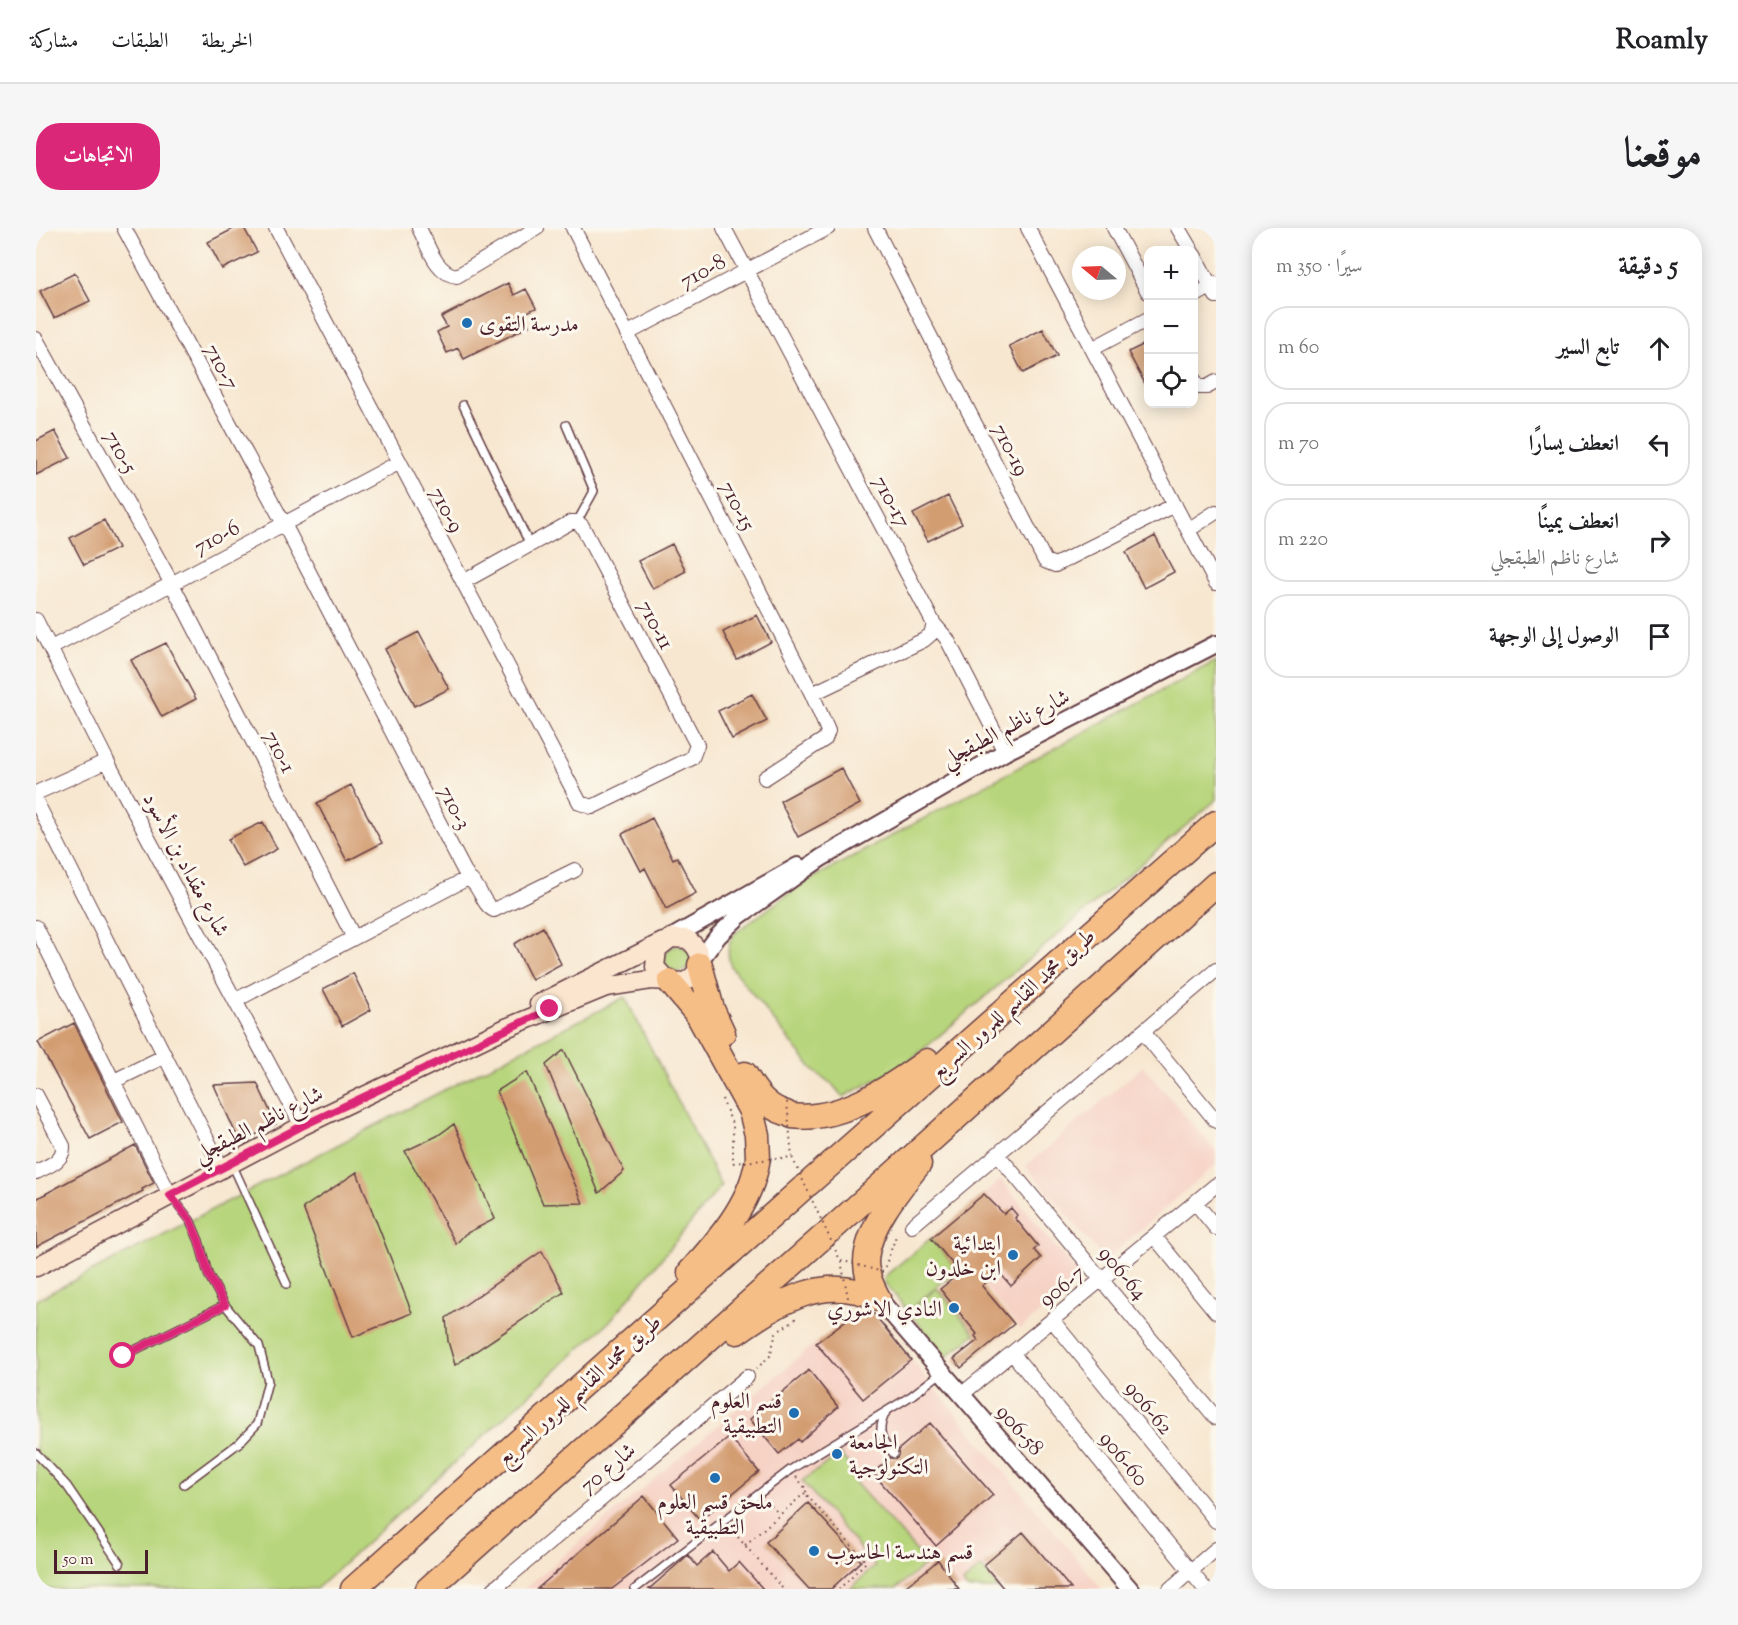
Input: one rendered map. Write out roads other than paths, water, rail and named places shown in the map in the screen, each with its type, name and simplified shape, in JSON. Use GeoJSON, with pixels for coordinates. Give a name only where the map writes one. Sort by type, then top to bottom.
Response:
{"type":"FeatureCollection","features":[{"type":"Feature","properties":{"kind":"highway","name":"طريق محمد القاسم للمرور السريع"},"geometry":{"type":"LineString","coordinates":[[352,1589],[1216,823]]}},
{"type":"Feature","properties":{"kind":"highway"},"geometry":{"type":"LineString","coordinates":[[428,1589],[650,1393],[1216,884]]}},
{"type":"Feature","properties":{"kind":"highway"},"geometry":{"type":"LineString","coordinates":[[700,962],[718,1023],[752,1087],[768,1104],[820,1116],[874,1095],[912,1072],[1049,970]]}},
{"type":"Feature","properties":{"kind":"highway"},"geometry":{"type":"LineString","coordinates":[[618,1354],[716,1241],[748,1193],[749,1161],[757,1135],[751,1111],[698,1015],[668,981]]}},
{"type":"Feature","properties":{"kind":"highway"},"geometry":{"type":"LineString","coordinates":[[878,1298],[866,1264],[872,1236],[910,1175],[976,1099]]}},
{"type":"Feature","properties":{"kind":"highway"},"geometry":{"type":"LineString","coordinates":[[650,1393],[759,1316],[813,1290],[836,1287],[860,1290],[878,1298]]}},
{"type":"Feature","properties":{"kind":"main road"},"geometry":{"type":"LineString","coordinates":[[687,939],[699,951],[700,962],[697,972],[685,982],[668,981],[655,967],[657,949],[667,940],[687,939]]}},
{"type":"Feature","properties":{"kind":"main road","name":"شارع ناظم الطبقجلي"},"geometry":{"type":"LineString","coordinates":[[506,1028],[561,991],[667,940]]}},
{"type":"Feature","properties":{"kind":"main road","name":"شارع ناظم الطبقجلي"},"geometry":{"type":"LineString","coordinates":[[36,1267],[302,1126],[506,1028],[606,987],[636,981],[668,981]]}},
{"type":"Feature","properties":{"kind":"street","name":"710-7"},"geometry":{"type":"LineString","coordinates":[[124,228],[284,524]]}},
{"type":"Feature","properties":{"kind":"street","name":"710-9"},"geometry":{"type":"LineString","coordinates":[[276,228],[580,803],[585,807]]}},
{"type":"Feature","properties":{"kind":"street"},"geometry":{"type":"LineString","coordinates":[[419,228],[441,268],[448,276],[457,276],[537,228]]}},
{"type":"Feature","properties":{"kind":"street","name":"710-15"},"geometry":{"type":"LineString","coordinates":[[573,228],[812,694],[826,727],[827,736],[765,778]]}},
{"type":"Feature","properties":{"kind":"street","name":"710-17"},"geometry":{"type":"LineString","coordinates":[[724,228],[934,624],[947,639],[1005,752]]}},
{"type":"Feature","properties":{"kind":"street","name":"710-8"},"geometry":{"type":"LineString","coordinates":[[628,333],[828,228]]}},
{"type":"Feature","properties":{"kind":"street","name":"710-19"},"geometry":{"type":"LineString","coordinates":[[875,228],[1046,561],[1055,565],[1175,505]]}},
{"type":"Feature","properties":{"kind":"street"},"geometry":{"type":"LineString","coordinates":[[1028,228],[1216,583]]}},
{"type":"Feature","properties":{"kind":"street"},"geometry":{"type":"LineString","coordinates":[[1114,228],[1144,283]]}},
{"type":"Feature","properties":{"kind":"street"},"geometry":{"type":"LineString","coordinates":[[1178,228],[1189,246]]}},
{"type":"Feature","properties":{"kind":"street"},"geometry":{"type":"LineString","coordinates":[[1198,262],[1214,289],[1198,295]]}},
{"type":"Feature","properties":{"kind":"street"},"geometry":{"type":"LineString","coordinates":[[1092,349],[1144,323]]}},
{"type":"Feature","properties":{"kind":"street","name":"710-5"},"geometry":{"type":"LineString","coordinates":[[36,339],[172,584]]}},
{"type":"Feature","properties":{"kind":"street"},"geometry":{"type":"LineString","coordinates":[[1198,386],[1207,387],[1216,382]]}},
{"type":"Feature","properties":{"kind":"street","name":"710-6"},"geometry":{"type":"LineString","coordinates":[[51,648],[400,462]]}},
{"type":"Feature","properties":{"kind":"street"},"geometry":{"type":"LineString","coordinates":[[1188,530],[1216,513]]}},
{"type":"Feature","properties":{"kind":"street"},"geometry":{"type":"LineString","coordinates":[[463,582],[571,522],[577,522]]}},
{"type":"Feature","properties":{"kind":"street","name":"710-11"},"geometry":{"type":"LineString","coordinates":[[577,522],[582,526],[697,745],[692,758],[592,807],[585,807]]}},
{"type":"Feature","properties":{"kind":"street","name":"710-3"},"geometry":{"type":"LineString","coordinates":[[284,524],[468,878],[477,885],[487,906],[494,910],[574,870]]}},
{"type":"Feature","properties":{"kind":"street","name":"710-1"},"geometry":{"type":"LineString","coordinates":[[172,584],[354,938]]}},
{"type":"Feature","properties":{"kind":"street","name":"شارع مقداد بن الأسود"},"geometry":{"type":"LineString","coordinates":[[36,620],[107,761],[302,1126]]}},
{"type":"Feature","properties":{"kind":"street"},"geometry":{"type":"LineString","coordinates":[[812,694],[924,640],[931,634],[934,624]]}},
{"type":"Feature","properties":{"kind":"street","name":"شارع ناظم الطبقجلي"},"geometry":{"type":"LineString","coordinates":[[821,858],[1005,752],[1216,644]]}},
{"type":"Feature","properties":{"kind":"street"},"geometry":{"type":"LineString","coordinates":[[36,793],[107,761]]}},
{"type":"Feature","properties":{"kind":"street"},"geometry":{"type":"LineString","coordinates":[[38,808],[165,1056],[227,1166]]}},
{"type":"Feature","properties":{"kind":"street"},"geometry":{"type":"LineString","coordinates":[[667,940],[778,875],[821,858]]}},
{"type":"Feature","properties":{"kind":"street"},"geometry":{"type":"LineString","coordinates":[[700,962],[718,936],[739,916],[821,858]]}},
{"type":"Feature","properties":{"kind":"street"},"geometry":{"type":"LineString","coordinates":[[236,1000],[468,878]]}},
{"type":"Feature","properties":{"kind":"street"},"geometry":{"type":"LineString","coordinates":[[36,927],[170,1195]]}},
{"type":"Feature","properties":{"kind":"street"},"geometry":{"type":"LineString","coordinates":[[912,1226],[1216,970]]}},
{"type":"Feature","properties":{"kind":"street"},"geometry":{"type":"LineString","coordinates":[[1143,1032],[1216,1121]]}},
{"type":"Feature","properties":{"kind":"street"},"geometry":{"type":"LineString","coordinates":[[114,1081],[165,1056]]}},
{"type":"Feature","properties":{"kind":"street"},"geometry":{"type":"LineString","coordinates":[[36,1095],[63,1146],[63,1154],[59,1160],[36,1172]]}},
{"type":"Feature","properties":{"kind":"street","name":"906-64"},"geometry":{"type":"LineString","coordinates":[[998,1155],[1216,1418]]}},
{"type":"Feature","properties":{"kind":"street","name":"906-7"},"geometry":{"type":"LineString","coordinates":[[961,1395],[1216,1185]]}},
{"type":"Feature","properties":{"kind":"street"},"geometry":{"type":"LineString","coordinates":[[1195,1202],[1216,1228]]}},
{"type":"Feature","properties":{"kind":"street"},"geometry":{"type":"LineString","coordinates":[[1154,1236],[1216,1312]]}},
{"type":"Feature","properties":{"kind":"street","name":"906-58"},"geometry":{"type":"LineString","coordinates":[[878,1298],[1130,1589]]}},
{"type":"Feature","properties":{"kind":"street","name":"906-62"},"geometry":{"type":"LineString","coordinates":[[1052,1320],[1216,1521]]}},
{"type":"Feature","properties":{"kind":"street","name":"906-60"},"geometry":{"type":"LineString","coordinates":[[1012,1353],[1205,1589]]}},
{"type":"Feature","properties":{"kind":"street","name":"شارع 70"},"geometry":{"type":"LineString","coordinates":[[494,1589],[747,1377]]}},
{"type":"Feature","properties":{"kind":"street"},"geometry":{"type":"LineString","coordinates":[[1170,1589],[1216,1549]]}},
{"type":"Feature","properties":{"kind":"lane"},"geometry":{"type":"LineString","coordinates":[[463,405],[530,545]]}},
{"type":"Feature","properties":{"kind":"lane"},"geometry":{"type":"LineString","coordinates":[[566,425],[594,491],[577,522]]}},
{"type":"Feature","properties":{"kind":"lane"},"geometry":{"type":"LineString","coordinates":[[227,1166],[287,1284]]}},
{"type":"Feature","properties":{"kind":"lane"},"geometry":{"type":"LineString","coordinates":[[170,1195],[190,1220],[199,1241],[208,1274],[225,1305],[259,1346],[268,1382],[257,1424],[239,1443],[184,1484]]}},
{"type":"Feature","properties":{"kind":"lane"},"geometry":{"type":"LineString","coordinates":[[123,1356],[225,1305]]}},
{"type":"Feature","properties":{"kind":"lane"},"geometry":{"type":"LineString","coordinates":[[635,1589],[790,1470],[886,1412],[943,1372]]}},
{"type":"Feature","properties":{"kind":"lane"},"geometry":{"type":"LineString","coordinates":[[886,1412],[880,1432],[883,1441],[894,1454]]}},
{"type":"Feature","properties":{"kind":"lane"},"geometry":{"type":"LineString","coordinates":[[36,1453],[67,1486],[120,1564]]}},
{"type":"Feature","properties":{"kind":"place","name":"مدرسة التقوى"},"geometry":{"type":"Point","coordinates":[467,323]}},
{"type":"Feature","properties":{"kind":"place","name":"ابتدائية ابن خلدون"},"geometry":{"type":"Point","coordinates":[1013,1255]}},
{"type":"Feature","properties":{"kind":"place","name":"النادي الاشوري"},"geometry":{"type":"Point","coordinates":[954,1308]}},
{"type":"Feature","properties":{"kind":"place","name":"قسم العلوم التطبيقية"},"geometry":{"type":"Point","coordinates":[794,1413]}},
{"type":"Feature","properties":{"kind":"place","name":"الجامعة التكنولوجية"},"geometry":{"type":"Point","coordinates":[837,1454]}},
{"type":"Feature","properties":{"kind":"place","name":"ملحق قسم العلوم التطبيقية"},"geometry":{"type":"Point","coordinates":[715,1478]}},
{"type":"Feature","properties":{"kind":"place","name":"قسم هندسة الحاسوب"},"geometry":{"type":"Point","coordinates":[814,1551]}}]}
